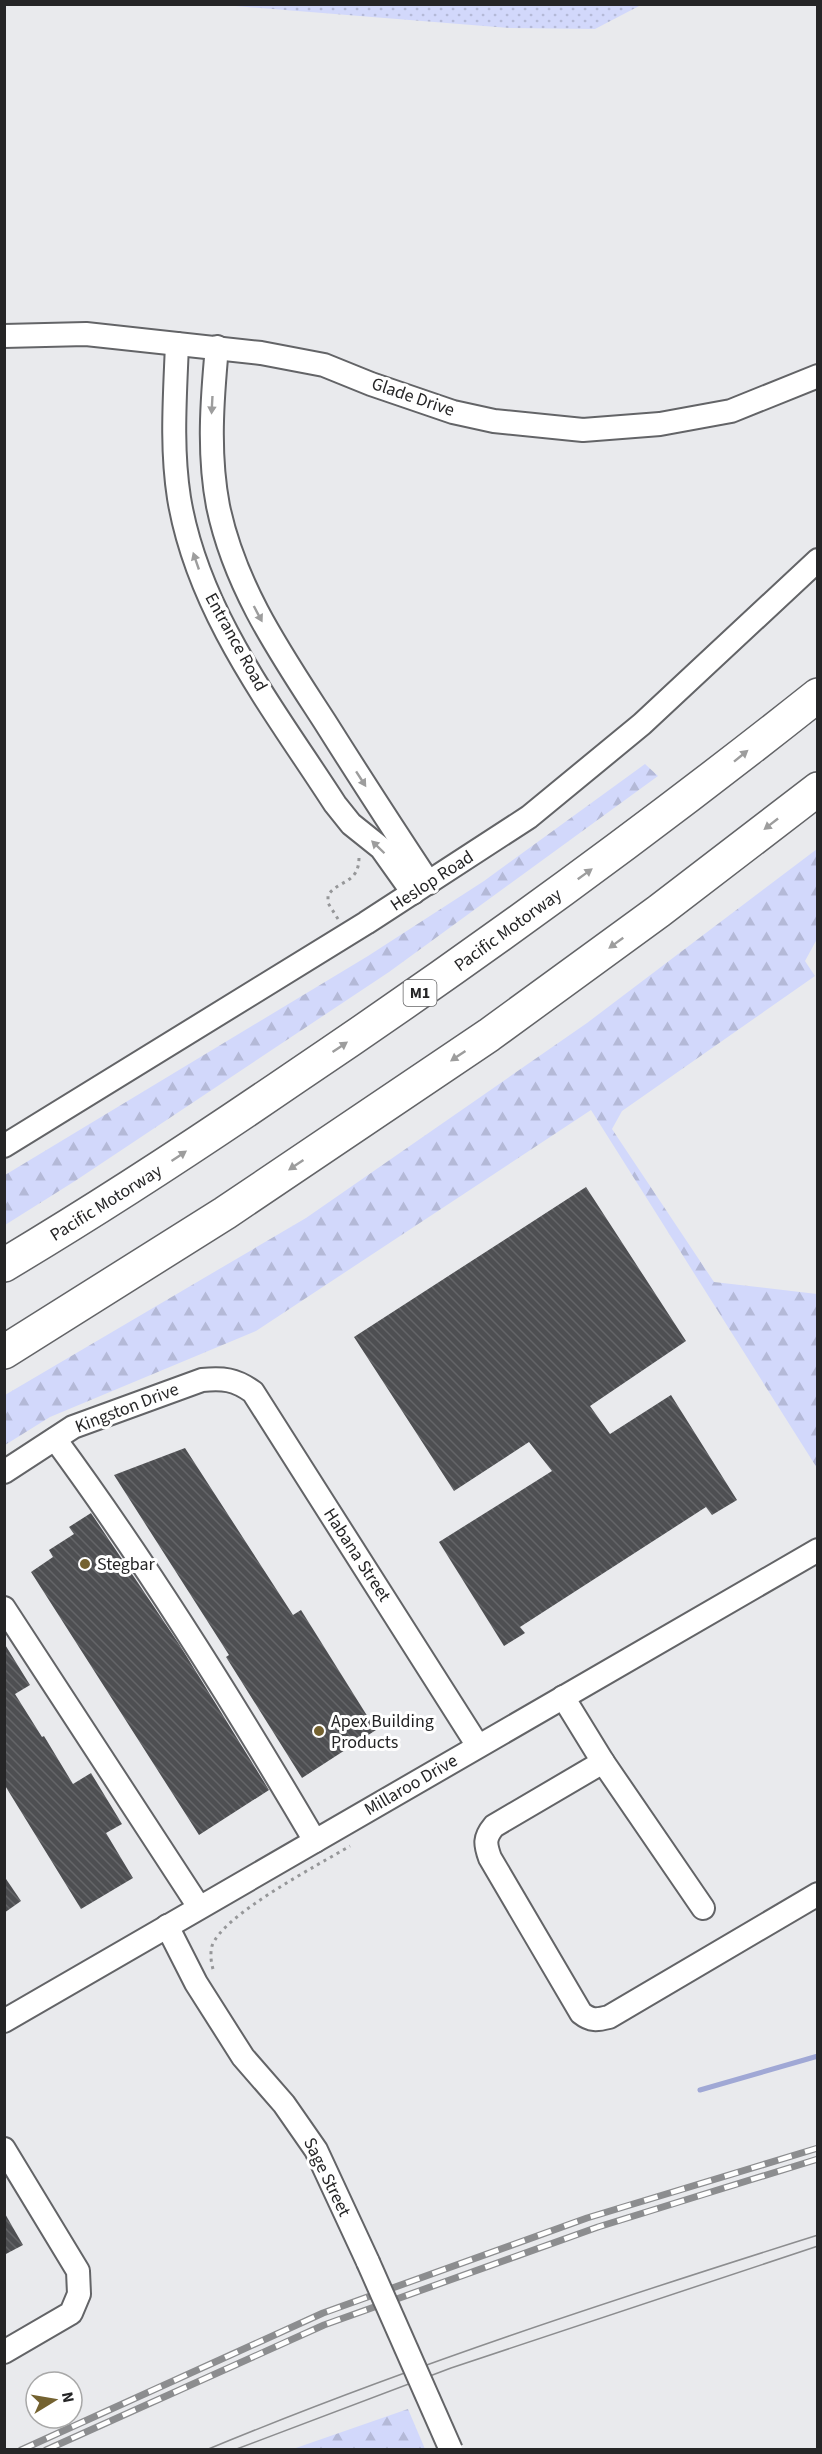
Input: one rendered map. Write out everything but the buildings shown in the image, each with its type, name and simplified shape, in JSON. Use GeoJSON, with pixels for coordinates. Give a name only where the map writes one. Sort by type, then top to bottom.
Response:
{"type":"FeatureCollection","features":[{"type":"Feature","properties":{"kind":"highway","name":"Pacific Motorway"},"geometry":{"type":"LineString","coordinates":[[4,1265],[166,1164],[406,1003],[626,844],[818,695]]}},
{"type":"Feature","properties":{"kind":"highway"},"geometry":{"type":"LineString","coordinates":[[4,1352],[225,1213],[489,1035],[659,911],[818,789]]}},
{"type":"Feature","properties":{"kind":"street","name":"Glade Drive"},"geometry":{"type":"LineString","coordinates":[[4,336],[86,334],[217,347],[324,365],[372,384],[463,414],[535,427],[583,430],[660,424],[731,411],[818,376]]}},
{"type":"Feature","properties":{"kind":"street","name":"Entrance Road"},"geometry":{"type":"LineString","coordinates":[[177,344],[174,431],[177,483],[186,532],[210,599],[244,663],[335,804],[351,824],[381,848],[421,888]]}},
{"type":"Feature","properties":{"kind":"street","name":"Entrance Road"},"geometry":{"type":"LineString","coordinates":[[217,347],[212,405],[213,468],[220,514],[242,584],[277,647],[421,888]]}},
{"type":"Feature","properties":{"kind":"street","name":"Heslop Road"},"geometry":{"type":"LineString","coordinates":[[4,1146],[347,935],[529,817],[642,724],[818,560]]}},
{"type":"Feature","properties":{"kind":"street"},"geometry":{"type":"LineString","coordinates":[[210,599],[242,584]]}},
{"type":"Feature","properties":{"kind":"street","name":"Kingston Drive"},"geometry":{"type":"LineString","coordinates":[[4,1472],[73,1427],[202,1380],[224,1378]]}},
{"type":"Feature","properties":{"kind":"street","name":"Habana Street"},"geometry":{"type":"LineString","coordinates":[[224,1378],[241,1383],[253,1392],[478,1746]]}},
{"type":"Feature","properties":{"kind":"street"},"geometry":{"type":"LineString","coordinates":[[55,1439],[121,1528],[230,1699],[315,1841]]}},
{"type":"Feature","properties":{"kind":"street","name":"Millaroo Drive"},"geometry":{"type":"LineString","coordinates":[[4,2021],[818,1550]]}},
{"type":"Feature","properties":{"kind":"street"},"geometry":{"type":"LineString","coordinates":[[4,1608],[199,1907]]}},
{"type":"Feature","properties":{"kind":"street"},"geometry":{"type":"LineString","coordinates":[[563,1697],[603,1762],[703,1908]]}},
{"type":"Feature","properties":{"kind":"street"},"geometry":{"type":"LineString","coordinates":[[603,1762],[494,1826],[486,1835],[485,1843],[490,1858],[544,1951],[581,2013],[589,2019],[599,2020],[609,2017],[818,1894]]}},
{"type":"Feature","properties":{"kind":"street","name":"Sage Street"},"geometry":{"type":"LineString","coordinates":[[167,1926],[196,1983],[243,2057],[284,2104],[316,2150],[368,2262],[450,2450]]}},
{"type":"Feature","properties":{"kind":"street"},"geometry":{"type":"LineString","coordinates":[[4,2149],[78,2271],[79,2294],[71,2313],[4,2352]]}},
{"type":"Feature","properties":{"kind":"path"},"geometry":{"type":"LineString","coordinates":[[347,935],[327,898],[331,891],[355,874],[359,858],[357,847]]}},
{"type":"Feature","properties":{"kind":"path"},"geometry":{"type":"LineString","coordinates":[[214,1973],[210,1959],[212,1946],[231,1923],[266,1896],[350,1846]]}},
{"type":"Feature","properties":{"kind":"green space"},"geometry":{"type":"Polygon","coordinates":[[[223,5],[641,5],[595,29],[509,28],[223,5]]]}},
{"type":"Feature","properties":{"kind":"green space"},"geometry":{"type":"Polygon","coordinates":[[[645,764],[658,776],[389,972],[5,1225],[5,1175],[368,956],[484,881],[645,764]]]}},
{"type":"Feature","properties":{"kind":"green space"},"geometry":{"type":"Polygon","coordinates":[[[817,849],[817,939],[805,961],[815,976],[622,1111],[612,1129],[714,1282],[817,1294],[817,1468],[591,1110],[256,1331],[50,1417],[5,1445],[5,1395],[306,1218],[587,1023],[817,849]]]}},
{"type":"Feature","properties":{"kind":"green space"},"geometry":{"type":"Polygon","coordinates":[[[408,2409],[425,2449],[293,2449],[408,2409]]]}},
{"type":"Feature","properties":{"kind":"waterway"},"geometry":{"type":"LineString","coordinates":[[700,2090],[818,2056]]}},
{"type":"Feature","properties":{"kind":"tram line"},"geometry":{"type":"LineString","coordinates":[[206,2450],[433,2363],[664,2284],[818,2235]]}},
{"type":"Feature","properties":{"kind":"tram line"},"geometry":{"type":"LineString","coordinates":[[234,2450],[451,2368],[818,2246]]}},
{"type":"Feature","properties":{"kind":"railway"},"geometry":{"type":"LineString","coordinates":[[21,2450],[323,2313],[587,2218],[818,2148]]}},
{"type":"Feature","properties":{"kind":"railway"},"geometry":{"type":"LineString","coordinates":[[46,2450],[324,2325],[598,2227],[818,2159]]}},
{"type":"Feature","properties":{"kind":"place","name":"Stegbar"},"geometry":{"type":"Point","coordinates":[85,1564]}},
{"type":"Feature","properties":{"kind":"place","name":"Apex Building Products"},"geometry":{"type":"Point","coordinates":[319,1731]}}]}
